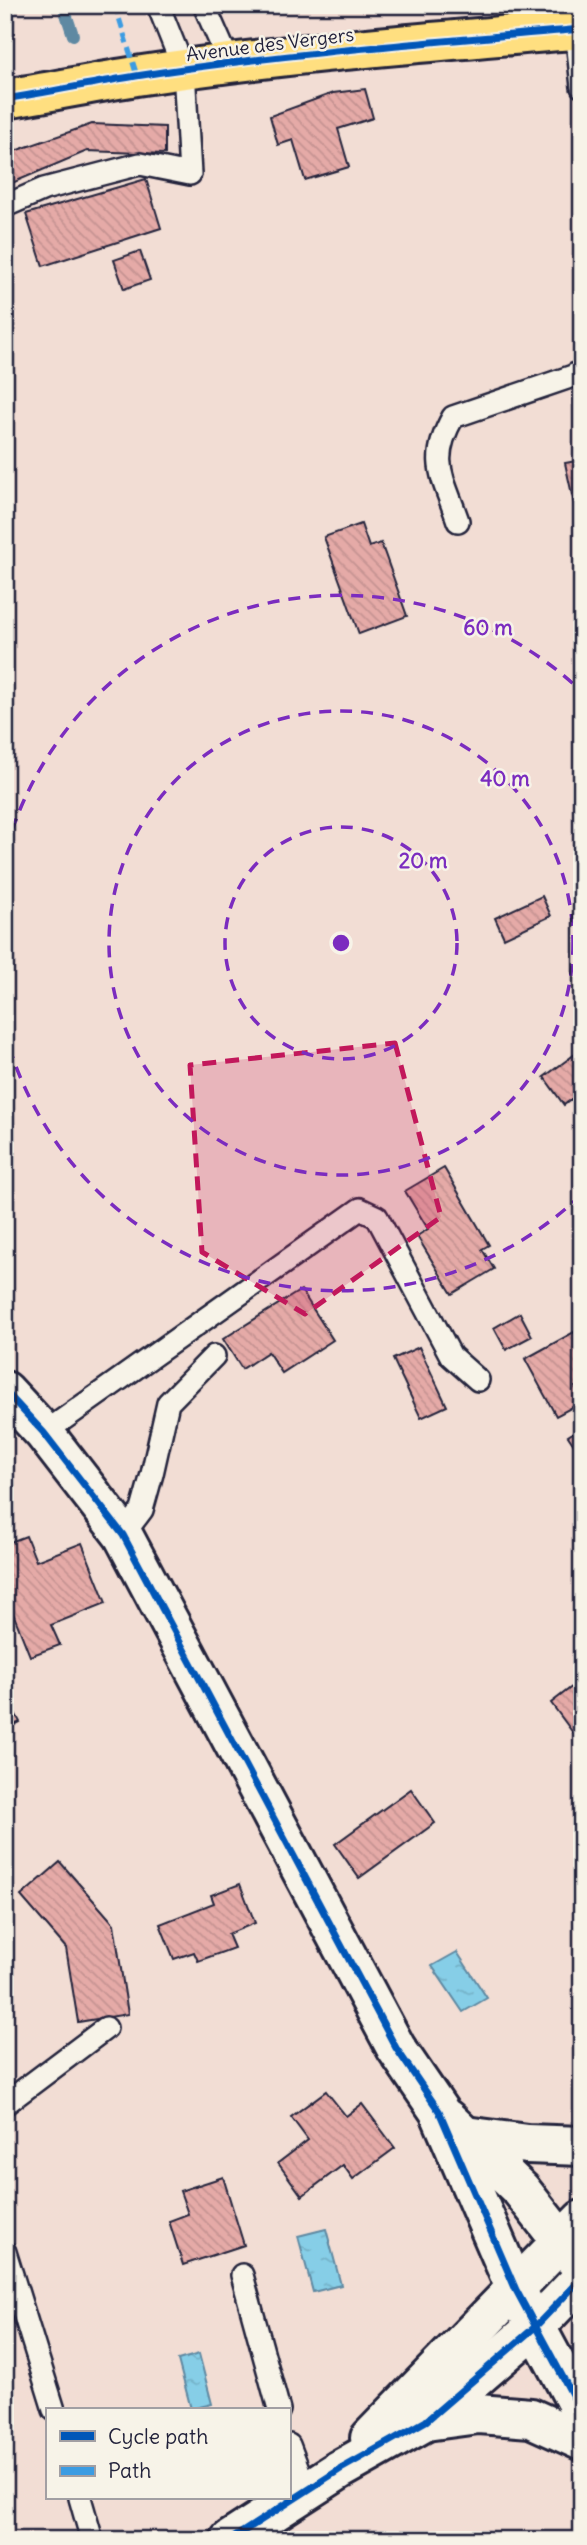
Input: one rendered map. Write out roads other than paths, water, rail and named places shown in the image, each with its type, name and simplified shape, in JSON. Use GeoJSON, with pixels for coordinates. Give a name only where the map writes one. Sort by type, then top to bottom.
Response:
{"type":"FeatureCollection","features":[{"type":"Feature","properties":{"kind":"main road","name":"Avenue des Vergers"},"geometry":{"type":"LineString","coordinates":[[5,99],[137,76],[230,64],[384,46],[579,30]]}},
{"type":"Feature","properties":{"kind":"street"},"geometry":{"type":"LineString","coordinates":[[5,1391],[44,1433],[123,1535],[396,2048],[452,2124],[575,2243],[516,2290],[339,2470]]}},
{"type":"Feature","properties":{"kind":"street"},"geometry":{"type":"LineString","coordinates":[[452,2124],[527,2144],[582,2146]]}},
{"type":"Feature","properties":{"kind":"street"},"geometry":{"type":"LineString","coordinates":[[452,2124],[516,2290],[582,2413]]}},
{"type":"Feature","properties":{"kind":"street"},"geometry":{"type":"LineString","coordinates":[[230,2540],[306,2490],[426,2421],[535,2327],[582,2278]]}},
{"type":"Feature","properties":{"kind":"street"},"geometry":{"type":"LineString","coordinates":[[426,2421],[478,2414],[531,2418],[582,2441]]}},
{"type":"Feature","properties":{"kind":"lane"},"geometry":{"type":"LineString","coordinates":[[5,206],[44,189],[140,164],[190,174],[184,70],[158,5]]}},
{"type":"Feature","properties":{"kind":"lane"},"geometry":{"type":"LineString","coordinates":[[204,5],[230,64]]}},
{"type":"Feature","properties":{"kind":"lane"},"geometry":{"type":"LineString","coordinates":[[579,30],[582,87]]}},
{"type":"Feature","properties":{"kind":"lane"},"geometry":{"type":"LineString","coordinates":[[458,521],[438,460],[441,438],[453,417],[572,376],[582,370]]}},
{"type":"Feature","properties":{"kind":"lane"},"geometry":{"type":"LineString","coordinates":[[44,1433],[360,1209],[377,1217],[451,1356],[478,1380]]}},
{"type":"Feature","properties":{"kind":"lane"},"geometry":{"type":"LineString","coordinates":[[123,1535],[142,1510],[168,1403],[214,1356]]}},
{"type":"Feature","properties":{"kind":"lane"},"geometry":{"type":"LineString","coordinates":[[5,2104],[106,2028]]}},
{"type":"Feature","properties":{"kind":"lane"},"geometry":{"type":"LineString","coordinates":[[5,2252],[53,2408]]}},
{"type":"Feature","properties":{"kind":"lane"},"geometry":{"type":"LineString","coordinates":[[242,2275],[278,2408]]}},
{"type":"Feature","properties":{"kind":"lane"},"geometry":{"type":"LineString","coordinates":[[290,2448],[306,2490]]}},
{"type":"Feature","properties":{"kind":"lane"},"geometry":{"type":"LineString","coordinates":[[81,2500],[92,2540]]}},
{"type":"Feature","properties":{"kind":"water"},"geometry":{"type":"Polygon","coordinates":[[[457,1952],[487,1998],[463,2012],[432,1966],[457,1952]]]}},
{"type":"Feature","properties":{"kind":"water"},"geometry":{"type":"Polygon","coordinates":[[[326,2229],[341,2285],[313,2292],[298,2236],[326,2229]]]}},
{"type":"Feature","properties":{"kind":"water"},"geometry":{"type":"Polygon","coordinates":[[[199,2354],[212,2404],[191,2408],[178,2360],[199,2354]]]}},
{"type":"Feature","properties":{"kind":"waterway"},"geometry":{"type":"LineString","coordinates":[[63,5],[73,35]]}}]}
